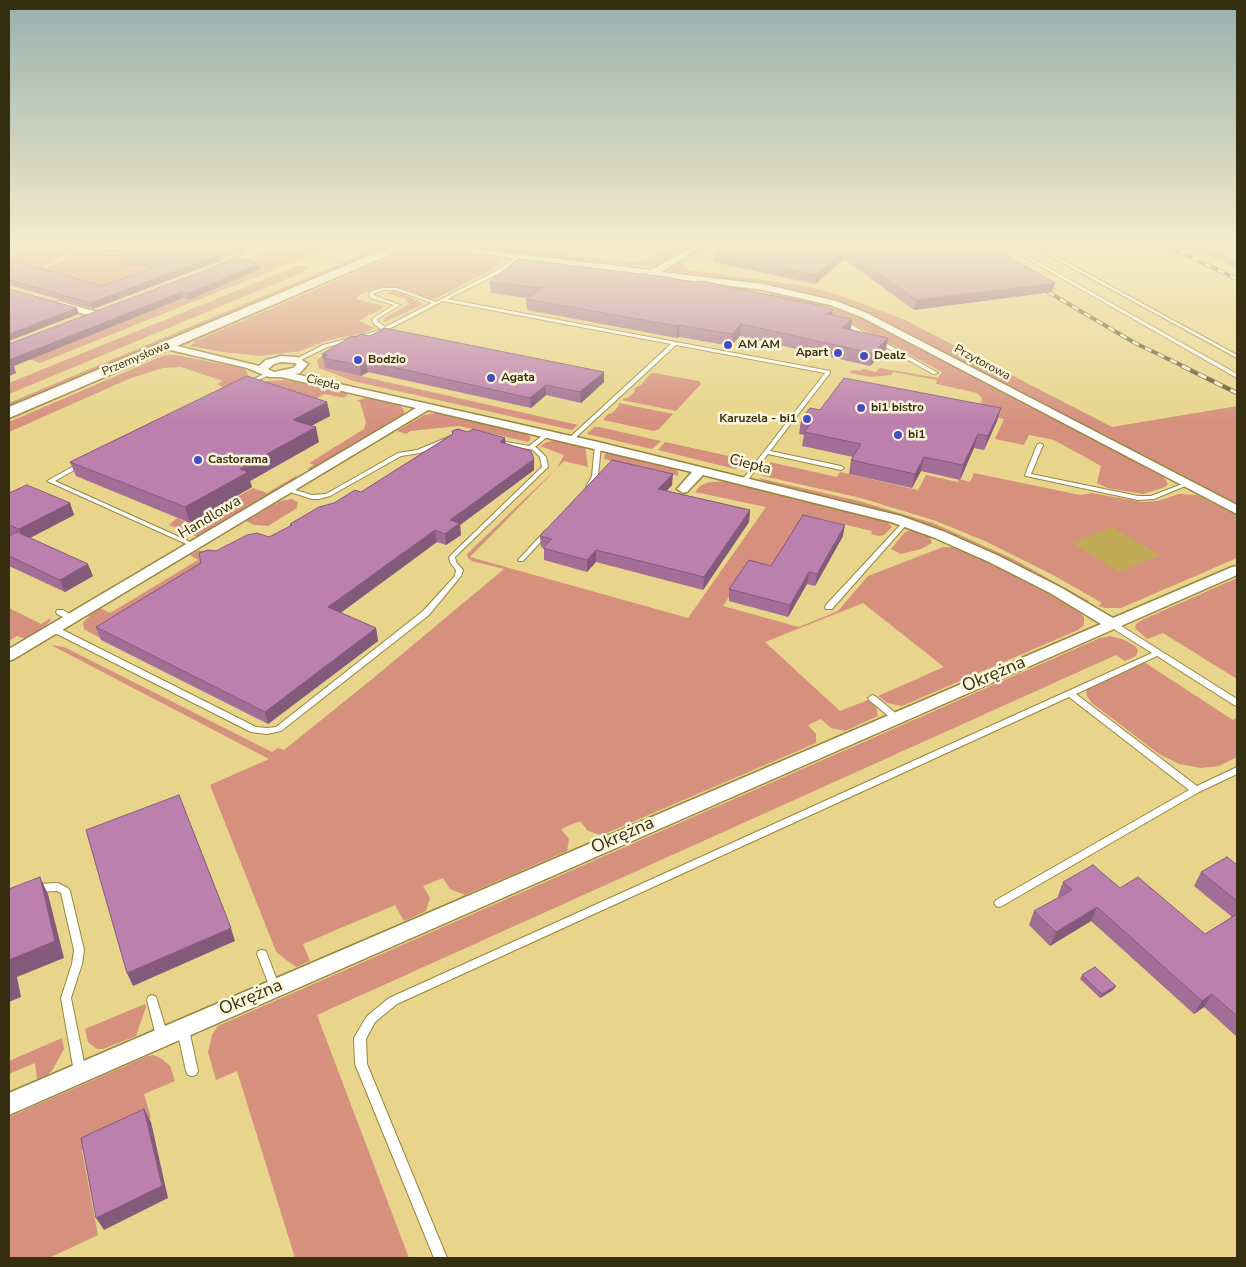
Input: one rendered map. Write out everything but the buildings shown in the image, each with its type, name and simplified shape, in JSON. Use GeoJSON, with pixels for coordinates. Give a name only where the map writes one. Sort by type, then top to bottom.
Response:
{"type":"FeatureCollection","features":[{"type":"Feature","properties":{"kind":"main road","name":"Przemysłowa"},"geometry":{"type":"LineString","coordinates":[[27,391],[233,305]]}},
{"type":"Feature","properties":{"kind":"main road","name":"Przemysłowa"},"geometry":{"type":"LineString","coordinates":[[9,413],[261,305]]}},
{"type":"Feature","properties":{"kind":"street"},"geometry":{"type":"LineString","coordinates":[[66,305],[97,313],[76,321]]}},
{"type":"Feature","properties":{"kind":"street","name":"Przytorowa"},"geometry":{"type":"LineString","coordinates":[[836,305],[864,315],[1237,510]]}},
{"type":"Feature","properties":{"kind":"street","name":"Ciepła"},"geometry":{"type":"LineString","coordinates":[[165,346],[265,372],[361,391],[598,445],[745,480],[906,522],[994,559],[1047,586],[1112,624]]}},
{"type":"Feature","properties":{"kind":"street","name":"Ciepła"},"geometry":{"type":"LineString","coordinates":[[203,355],[300,363],[318,376],[361,391]]}},
{"type":"Feature","properties":{"kind":"street"},"geometry":{"type":"LineString","coordinates":[[265,372],[265,364],[275,360]]}},
{"type":"Feature","properties":{"kind":"street","name":"Ciepła"},"geometry":{"type":"LineString","coordinates":[[285,375],[296,372],[300,363]]}},
{"type":"Feature","properties":{"kind":"street","name":"Handlowa"},"geometry":{"type":"LineString","coordinates":[[9,656],[54,629],[66,615],[195,546],[427,406]]}},
{"type":"Feature","properties":{"kind":"street"},"geometry":{"type":"LineString","coordinates":[[683,489],[701,470]]}},
{"type":"Feature","properties":{"kind":"street","name":"Okrężna"},"geometry":{"type":"LineString","coordinates":[[9,1104],[1237,570]]}},
{"type":"Feature","properties":{"kind":"lane"},"geometry":{"type":"LineString","coordinates":[[385,328],[376,323],[374,319],[398,305]]}},
{"type":"Feature","properties":{"kind":"lane"},"geometry":{"type":"LineString","coordinates":[[300,363],[325,346],[372,334],[432,305]]}},
{"type":"Feature","properties":{"kind":"lane"},"geometry":{"type":"LineString","coordinates":[[471,305],[828,372],[745,480]]}},
{"type":"Feature","properties":{"kind":"lane"},"geometry":{"type":"LineString","coordinates":[[1112,305],[1237,376]]}},
{"type":"Feature","properties":{"kind":"lane"},"geometry":{"type":"LineString","coordinates":[[1142,305],[1237,357]]}},
{"type":"Feature","properties":{"kind":"lane"},"geometry":{"type":"LineString","coordinates":[[836,319],[935,373]]}},
{"type":"Feature","properties":{"kind":"lane"},"geometry":{"type":"LineString","coordinates":[[571,439],[675,343]]}},
{"type":"Feature","properties":{"kind":"lane"},"geometry":{"type":"LineString","coordinates":[[243,386],[265,372]]}},
{"type":"Feature","properties":{"kind":"lane"},"geometry":{"type":"LineString","coordinates":[[530,448],[547,434]]}},
{"type":"Feature","properties":{"kind":"lane"},"geometry":{"type":"LineString","coordinates":[[289,490],[312,496],[328,495],[400,454],[418,452],[459,435]]}},
{"type":"Feature","properties":{"kind":"lane"},"geometry":{"type":"LineString","coordinates":[[54,629],[254,730],[268,731],[278,729],[426,612],[458,576],[460,570],[452,558],[545,467],[543,456],[535,449],[485,438]]}},
{"type":"Feature","properties":{"kind":"lane"},"geometry":{"type":"LineString","coordinates":[[582,495],[595,476],[598,445]]}},
{"type":"Feature","properties":{"kind":"lane"},"geometry":{"type":"LineString","coordinates":[[1040,445],[1028,475],[1138,498],[1152,498],[1187,484]]}},
{"type":"Feature","properties":{"kind":"lane"},"geometry":{"type":"LineString","coordinates":[[767,452],[841,468]]}},
{"type":"Feature","properties":{"kind":"lane"},"geometry":{"type":"LineString","coordinates":[[89,460],[50,481],[195,546]]}},
{"type":"Feature","properties":{"kind":"lane"},"geometry":{"type":"LineString","coordinates":[[829,607],[906,522]]}},
{"type":"Feature","properties":{"kind":"lane"},"geometry":{"type":"LineString","coordinates":[[521,560],[555,524]]}},
{"type":"Feature","properties":{"kind":"lane"},"geometry":{"type":"LineString","coordinates":[[1112,624],[1237,703]]}},
{"type":"Feature","properties":{"kind":"lane"},"geometry":{"type":"LineString","coordinates":[[440,1258],[361,1064],[360,1038],[371,1019],[393,1001],[1158,653]]}},
{"type":"Feature","properties":{"kind":"lane"},"geometry":{"type":"LineString","coordinates":[[1070,693],[1196,790]]}},
{"type":"Feature","properties":{"kind":"lane"},"geometry":{"type":"LineString","coordinates":[[872,698],[896,717]]}},
{"type":"Feature","properties":{"kind":"lane"},"geometry":{"type":"LineString","coordinates":[[999,903],[1196,790],[1237,770]]}},
{"type":"Feature","properties":{"kind":"lane"},"geometry":{"type":"LineString","coordinates":[[28,890],[58,887],[65,891],[79,950],[77,964],[66,998],[80,1073]]}},
{"type":"Feature","properties":{"kind":"lane"},"geometry":{"type":"LineString","coordinates":[[262,954],[275,988]]}},
{"type":"Feature","properties":{"kind":"lane"},"geometry":{"type":"LineString","coordinates":[[152,1000],[162,1037]]}},
{"type":"Feature","properties":{"kind":"lane"},"geometry":{"type":"LineString","coordinates":[[182,1028],[192,1071]]}},
{"type":"Feature","properties":{"kind":"shaded area"},"geometry":{"type":"Polygon","coordinates":[[[79,305],[102,305],[97,307],[88,308],[79,305]]]}},
{"type":"Feature","properties":{"kind":"shaded area"},"geometry":{"type":"Polygon","coordinates":[[[133,305],[185,305],[40,363],[10,352],[133,305]]]}},
{"type":"Feature","properties":{"kind":"shaded area"},"geometry":{"type":"Polygon","coordinates":[[[201,305],[223,305],[9,394],[9,383],[201,305]]]}},
{"type":"Feature","properties":{"kind":"shaded area"},"geometry":{"type":"Polygon","coordinates":[[[241,305],[250,305],[9,409],[9,403],[241,305]]]}},
{"type":"Feature","properties":{"kind":"shaded area"},"geometry":{"type":"Polygon","coordinates":[[[271,305],[276,305],[185,345],[187,342],[271,305]]]}},
{"type":"Feature","properties":{"kind":"shaded area"},"geometry":{"type":"Polygon","coordinates":[[[279,305],[384,306],[372,314],[367,314],[369,315],[359,321],[375,328],[363,333],[326,341],[300,351],[261,356],[190,346],[196,341],[279,305]]]}},
{"type":"Feature","properties":{"kind":"shaded area"},"geometry":{"type":"Polygon","coordinates":[[[407,305],[422,305],[383,323],[385,318],[407,305]]]}},
{"type":"Feature","properties":{"kind":"shaded area"},"geometry":{"type":"Polygon","coordinates":[[[788,305],[832,305],[864,319],[1163,476],[1168,484],[1165,487],[1143,494],[1107,488],[1097,483],[1101,466],[1054,440],[1029,435],[1024,445],[995,439],[1004,419],[989,416],[969,408],[999,414],[1001,410],[981,405],[982,398],[977,393],[936,384],[937,380],[893,372],[891,375],[871,377],[850,373],[852,370],[861,371],[863,369],[876,372],[880,368],[938,378],[942,372],[847,321],[788,305]]]}},
{"type":"Feature","properties":{"kind":"shaded area"},"geometry":{"type":"Polygon","coordinates":[[[845,305],[866,305],[903,319],[1112,427],[1237,406],[1237,505],[873,316],[845,305]]]}},
{"type":"Feature","properties":{"kind":"shaded area"},"geometry":{"type":"Polygon","coordinates":[[[165,355],[176,355],[241,368],[246,370],[248,375],[227,388],[217,384],[223,381],[181,367],[163,368],[131,378],[9,432],[9,422],[165,355]]]}},
{"type":"Feature","properties":{"kind":"shaded area"},"geometry":{"type":"Polygon","coordinates":[[[323,355],[325,368],[578,425],[572,430],[353,381],[319,368],[317,360],[323,355]]]}},
{"type":"Feature","properties":{"kind":"shaded area"},"geometry":{"type":"Polygon","coordinates":[[[653,373],[699,381],[701,384],[676,411],[622,400],[629,397],[635,391],[634,389],[653,373]]]}},
{"type":"Feature","properties":{"kind":"shaded area"},"geometry":{"type":"Polygon","coordinates":[[[266,381],[309,382],[343,391],[348,395],[344,398],[325,394],[317,398],[259,385],[266,381]]]}},
{"type":"Feature","properties":{"kind":"shaded area"},"geometry":{"type":"Polygon","coordinates":[[[366,398],[399,404],[404,410],[404,414],[402,417],[314,469],[307,469],[314,465],[309,463],[364,429],[366,422],[360,402],[356,401],[366,398]]]}},
{"type":"Feature","properties":{"kind":"shaded area"},"geometry":{"type":"Polygon","coordinates":[[[619,403],[673,414],[659,429],[654,431],[603,420],[618,407],[619,403]]]}},
{"type":"Feature","properties":{"kind":"shaded area"},"geometry":{"type":"Polygon","coordinates":[[[443,413],[525,433],[531,437],[528,442],[459,426],[410,431],[406,434],[397,431],[424,415],[443,413]]]}},
{"type":"Feature","properties":{"kind":"shaded area"},"geometry":{"type":"Polygon","coordinates":[[[594,427],[661,441],[652,449],[587,434],[594,427]]]}},
{"type":"Feature","properties":{"kind":"shaded area"},"geometry":{"type":"Polygon","coordinates":[[[560,440],[585,446],[588,467],[564,461],[470,557],[688,618],[766,507],[695,492],[700,486],[709,482],[731,481],[887,521],[892,527],[884,535],[879,536],[871,534],[872,531],[809,516],[770,577],[746,571],[723,606],[799,627],[838,611],[868,576],[943,547],[956,547],[1000,567],[1077,610],[1084,617],[1084,625],[1078,630],[902,706],[887,703],[878,696],[944,667],[863,603],[765,642],[840,711],[868,700],[876,707],[878,716],[845,731],[831,728],[821,719],[808,725],[816,734],[816,743],[602,835],[588,831],[580,821],[561,829],[569,839],[567,851],[465,895],[450,889],[443,878],[423,886],[430,898],[426,911],[404,921],[395,905],[303,944],[310,961],[296,967],[277,953],[275,949],[210,785],[269,759],[51,645],[64,647],[272,752],[278,748],[284,750],[504,569],[472,561],[468,558],[467,554],[557,468],[564,455],[540,446],[547,442],[560,440]]]}},
{"type":"Feature","properties":{"kind":"shaded area"},"geometry":{"type":"Polygon","coordinates":[[[665,442],[750,462],[735,469],[658,450],[665,442]]]}},
{"type":"Feature","properties":{"kind":"shaded area"},"geometry":{"type":"Polygon","coordinates":[[[609,452],[673,467],[678,471],[678,476],[604,459],[605,454],[609,452]]]}},
{"type":"Feature","properties":{"kind":"shaded area"},"geometry":{"type":"Polygon","coordinates":[[[770,462],[837,477],[840,472],[918,490],[926,475],[958,482],[959,479],[970,482],[974,473],[1080,495],[1092,493],[1142,502],[1158,501],[1179,494],[1197,495],[1237,515],[1237,558],[1121,608],[1106,608],[1098,606],[1102,603],[1053,575],[985,541],[936,521],[861,498],[763,476],[762,472],[770,462]]]}},
{"type":"Feature","properties":{"kind":"shaded area"},"geometry":{"type":"Polygon","coordinates":[[[296,476],[297,479],[198,537],[169,525],[177,518],[190,524],[253,488],[267,493],[296,476]]]}},
{"type":"Feature","properties":{"kind":"shaded area"},"geometry":{"type":"Polygon","coordinates":[[[758,478],[859,501],[933,523],[1013,559],[1089,601],[1086,602],[977,545],[917,521],[766,482],[758,478]]]}},
{"type":"Feature","properties":{"kind":"shaded area"},"geometry":{"type":"Polygon","coordinates":[[[292,499],[298,502],[297,508],[268,526],[254,525],[246,521],[280,501],[292,499]]]}},
{"type":"Feature","properties":{"kind":"shaded area"},"geometry":{"type":"Polygon","coordinates":[[[1112,527],[1160,555],[1119,572],[1072,543],[1112,527]]]}},
{"type":"Feature","properties":{"kind":"shaded area"},"geometry":{"type":"Polygon","coordinates":[[[917,530],[929,535],[932,543],[921,549],[901,554],[891,549],[905,532],[917,530]]]}},
{"type":"Feature","properties":{"kind":"shaded area"},"geometry":{"type":"Polygon","coordinates":[[[199,550],[213,556],[208,573],[100,638],[84,629],[83,623],[91,614],[100,608],[110,613],[198,560],[190,555],[199,550]]]}},
{"type":"Feature","properties":{"kind":"shaded area"},"geometry":{"type":"Polygon","coordinates":[[[1237,578],[1237,679],[1163,633],[1147,639],[1135,628],[1136,624],[1142,620],[1237,578]]]}},
{"type":"Feature","properties":{"kind":"shaded area"},"geometry":{"type":"Polygon","coordinates":[[[9,608],[41,624],[51,618],[44,628],[26,639],[17,636],[9,641],[9,608]]]}},
{"type":"Feature","properties":{"kind":"shaded area"},"geometry":{"type":"Polygon","coordinates":[[[1110,636],[1125,640],[1136,647],[1138,651],[1136,656],[1125,661],[1116,655],[317,1015],[409,1258],[295,1258],[237,1071],[216,1080],[208,1052],[212,1035],[218,1026],[1100,638],[1110,636]]]}},
{"type":"Feature","properties":{"kind":"shaded area"},"geometry":{"type":"Polygon","coordinates":[[[1144,662],[1233,720],[1237,718],[1237,757],[1219,766],[1201,768],[1179,764],[1159,754],[1092,703],[1087,696],[1086,691],[1091,686],[1144,662]]]}},
{"type":"Feature","properties":{"kind":"shaded area"},"geometry":{"type":"Polygon","coordinates":[[[145,1004],[146,1007],[136,1036],[103,1049],[97,1049],[88,1042],[85,1029],[145,1004]]]}},
{"type":"Feature","properties":{"kind":"shaded area"},"geometry":{"type":"Polygon","coordinates":[[[62,1038],[64,1049],[48,1075],[37,1079],[35,1063],[9,1074],[9,1061],[62,1038]]]}},
{"type":"Feature","properties":{"kind":"shaded area"},"geometry":{"type":"Polygon","coordinates":[[[153,1055],[162,1059],[170,1066],[175,1081],[144,1094],[151,1118],[82,1151],[98,1235],[49,1258],[9,1258],[9,1117],[153,1055]]]}},
{"type":"Feature","properties":{"kind":"railway"},"geometry":{"type":"LineString","coordinates":[[1070,305],[1135,343],[1185,367]]}},
{"type":"Feature","properties":{"kind":"railway"},"geometry":{"type":"LineString","coordinates":[[1182,366],[1237,393]]}},
{"type":"Feature","properties":{"kind":"place","name":"AM AM"},"geometry":{"type":"Point","coordinates":[728,345]}},
{"type":"Feature","properties":{"kind":"place","name":"Apart"},"geometry":{"type":"Point","coordinates":[838,353]}},
{"type":"Feature","properties":{"kind":"place","name":"Dealz"},"geometry":{"type":"Point","coordinates":[864,356]}},
{"type":"Feature","properties":{"kind":"place","name":"Bodzio"},"geometry":{"type":"Point","coordinates":[358,360]}},
{"type":"Feature","properties":{"kind":"place","name":"Agata"},"geometry":{"type":"Point","coordinates":[491,378]}},
{"type":"Feature","properties":{"kind":"place","name":"bi1 bistro"},"geometry":{"type":"Point","coordinates":[861,408]}},
{"type":"Feature","properties":{"kind":"place","name":"Karuzela - bi1"},"geometry":{"type":"Point","coordinates":[807,419]}},
{"type":"Feature","properties":{"kind":"place","name":"bi1"},"geometry":{"type":"Point","coordinates":[898,435]}},
{"type":"Feature","properties":{"kind":"place","name":"Castorama"},"geometry":{"type":"Point","coordinates":[198,460]}}]}
